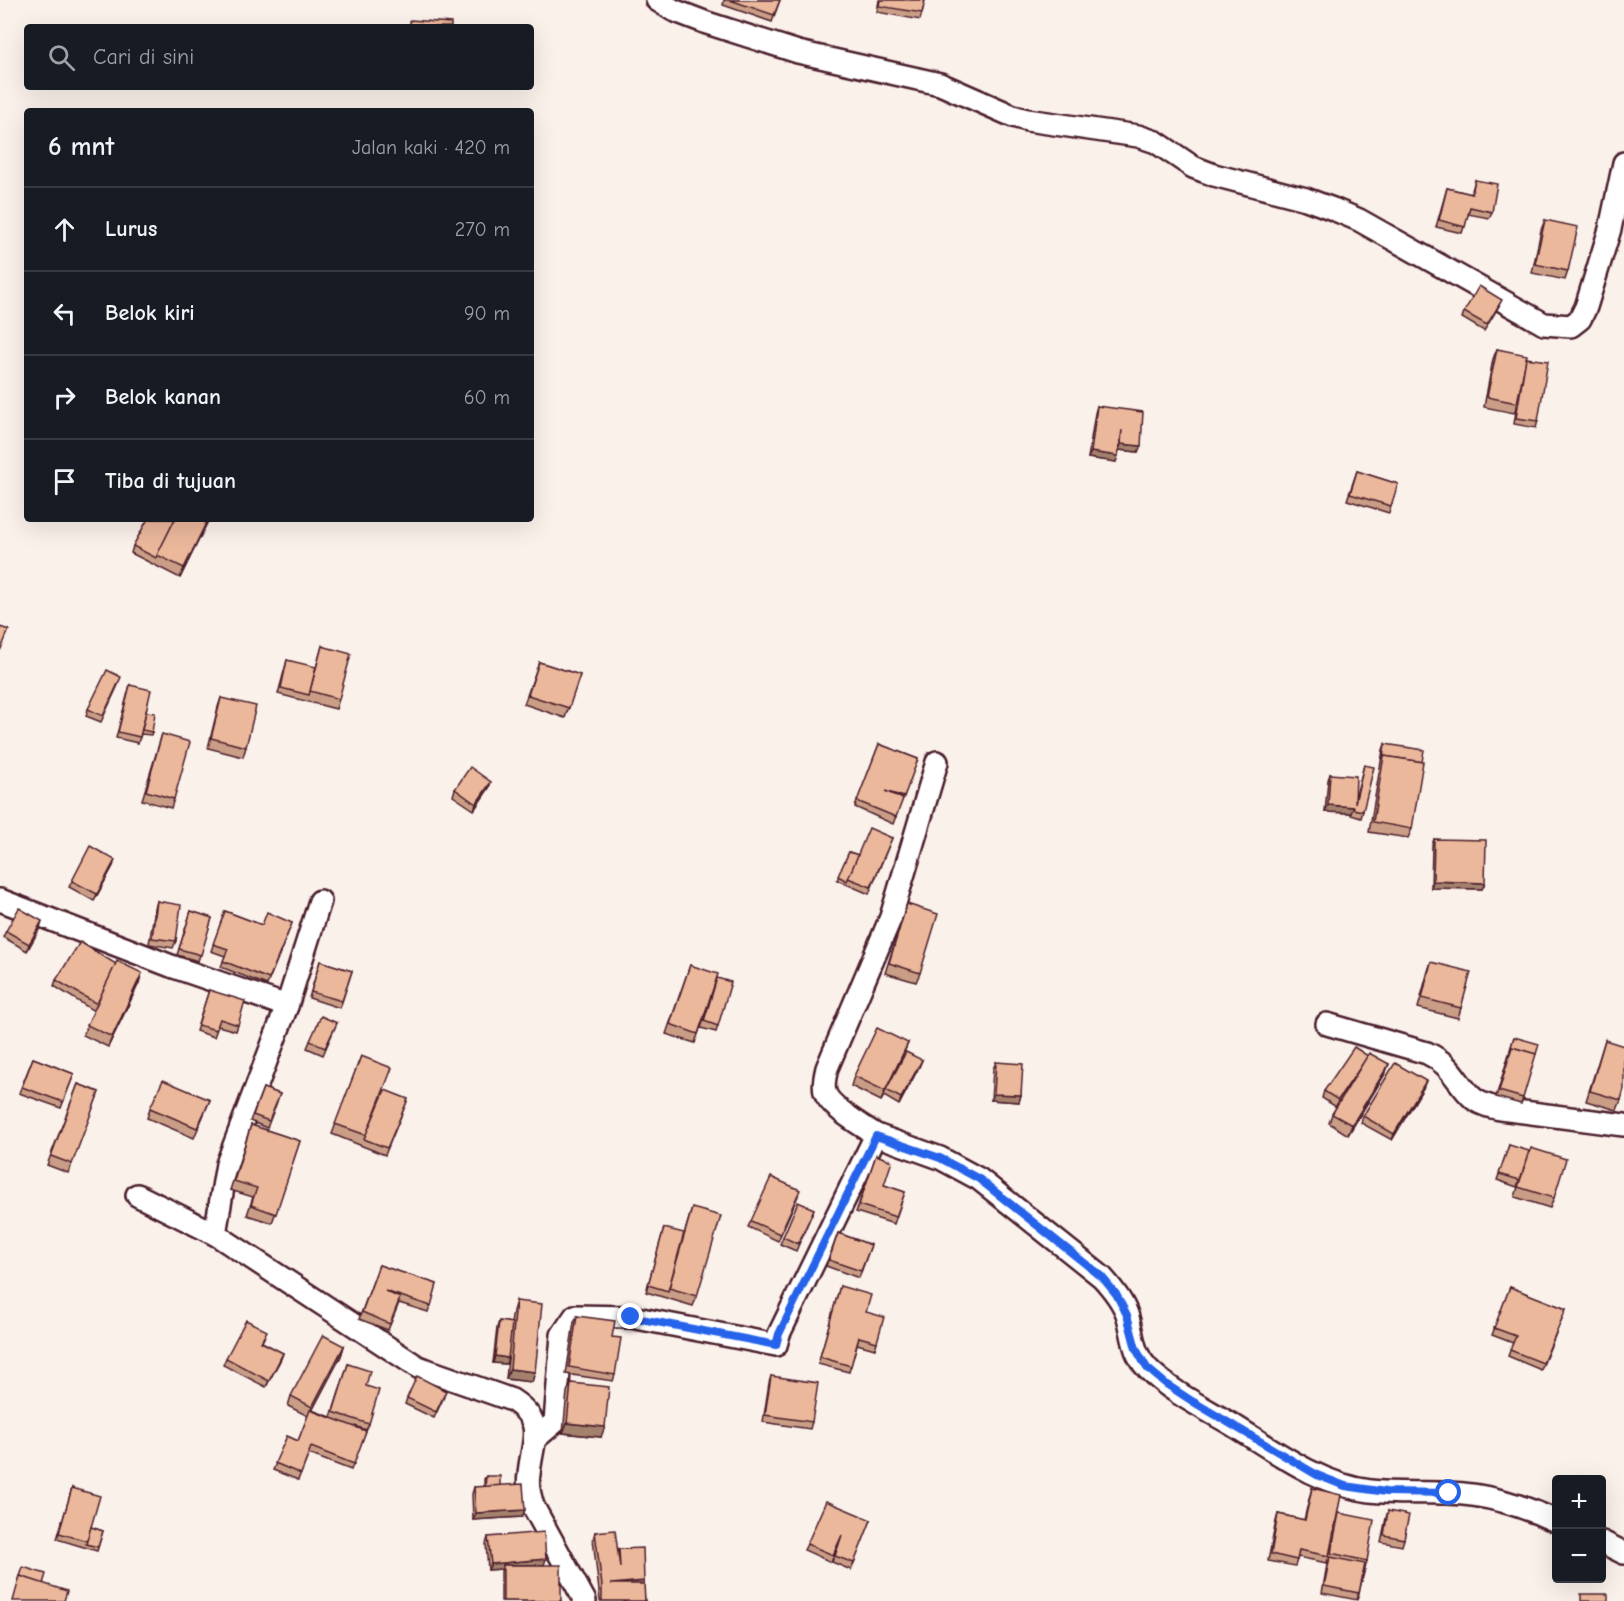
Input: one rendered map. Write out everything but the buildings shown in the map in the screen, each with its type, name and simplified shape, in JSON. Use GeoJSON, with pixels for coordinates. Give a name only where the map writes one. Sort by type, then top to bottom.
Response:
{"type":"FeatureCollection","features":[{"type":"Feature","properties":{"kind":"street"},"geometry":{"type":"LineString","coordinates":[[657,0],[673,10],[707,23],[798,52],[940,84],[1027,120],[1138,136],[1156,142],[1193,167],[1215,176],[1306,199],[1359,220],[1544,324],[1560,327],[1571,326],[1580,320],[1617,228],[1624,163]]}},
{"type":"Feature","properties":{"kind":"street"},"geometry":{"type":"LineString","coordinates":[[937,762],[891,916],[826,1068],[825,1093],[830,1102],[876,1136],[940,1158],[979,1179],[1102,1277],[1116,1294],[1127,1315],[1136,1349],[1147,1368],[1192,1401],[1317,1475],[1345,1486],[1368,1491],[1449,1493],[1502,1500],[1525,1506],[1552,1519]]}},
{"type":"Feature","properties":{"kind":"street"},"geometry":{"type":"LineString","coordinates":[[0,900],[171,966],[287,1006]]}},
{"type":"Feature","properties":{"kind":"street"},"geometry":{"type":"LineString","coordinates":[[215,1234],[227,1164],[287,1006],[320,901]]}},
{"type":"Feature","properties":{"kind":"street"},"geometry":{"type":"LineString","coordinates":[[1327,1024],[1427,1053],[1439,1059],[1474,1099],[1484,1105],[1624,1125]]}},
{"type":"Feature","properties":{"kind":"street"},"geometry":{"type":"LineString","coordinates":[[536,1438],[555,1422],[562,1335],[575,1316],[631,1317],[776,1345],[779,1334],[876,1136]]}},
{"type":"Feature","properties":{"kind":"street"},"geometry":{"type":"LineString","coordinates":[[137,1196],[215,1234],[418,1367],[512,1400],[524,1408],[534,1424],[536,1438],[528,1490],[533,1506],[585,1601]]}},
{"type":"Feature","properties":{"kind":"street"},"geometry":{"type":"LineString","coordinates":[[1606,1544],[1624,1553]]}},
{"type":"Feature","properties":{"kind":"route"},"geometry":{"type":"LineString","coordinates":[[631,1317],[776,1345],[779,1334],[876,1136],[940,1158],[979,1179],[1102,1277],[1116,1294],[1127,1315],[1136,1349],[1147,1368],[1192,1401],[1317,1475],[1345,1486],[1368,1491],[1449,1493]]}}]}
